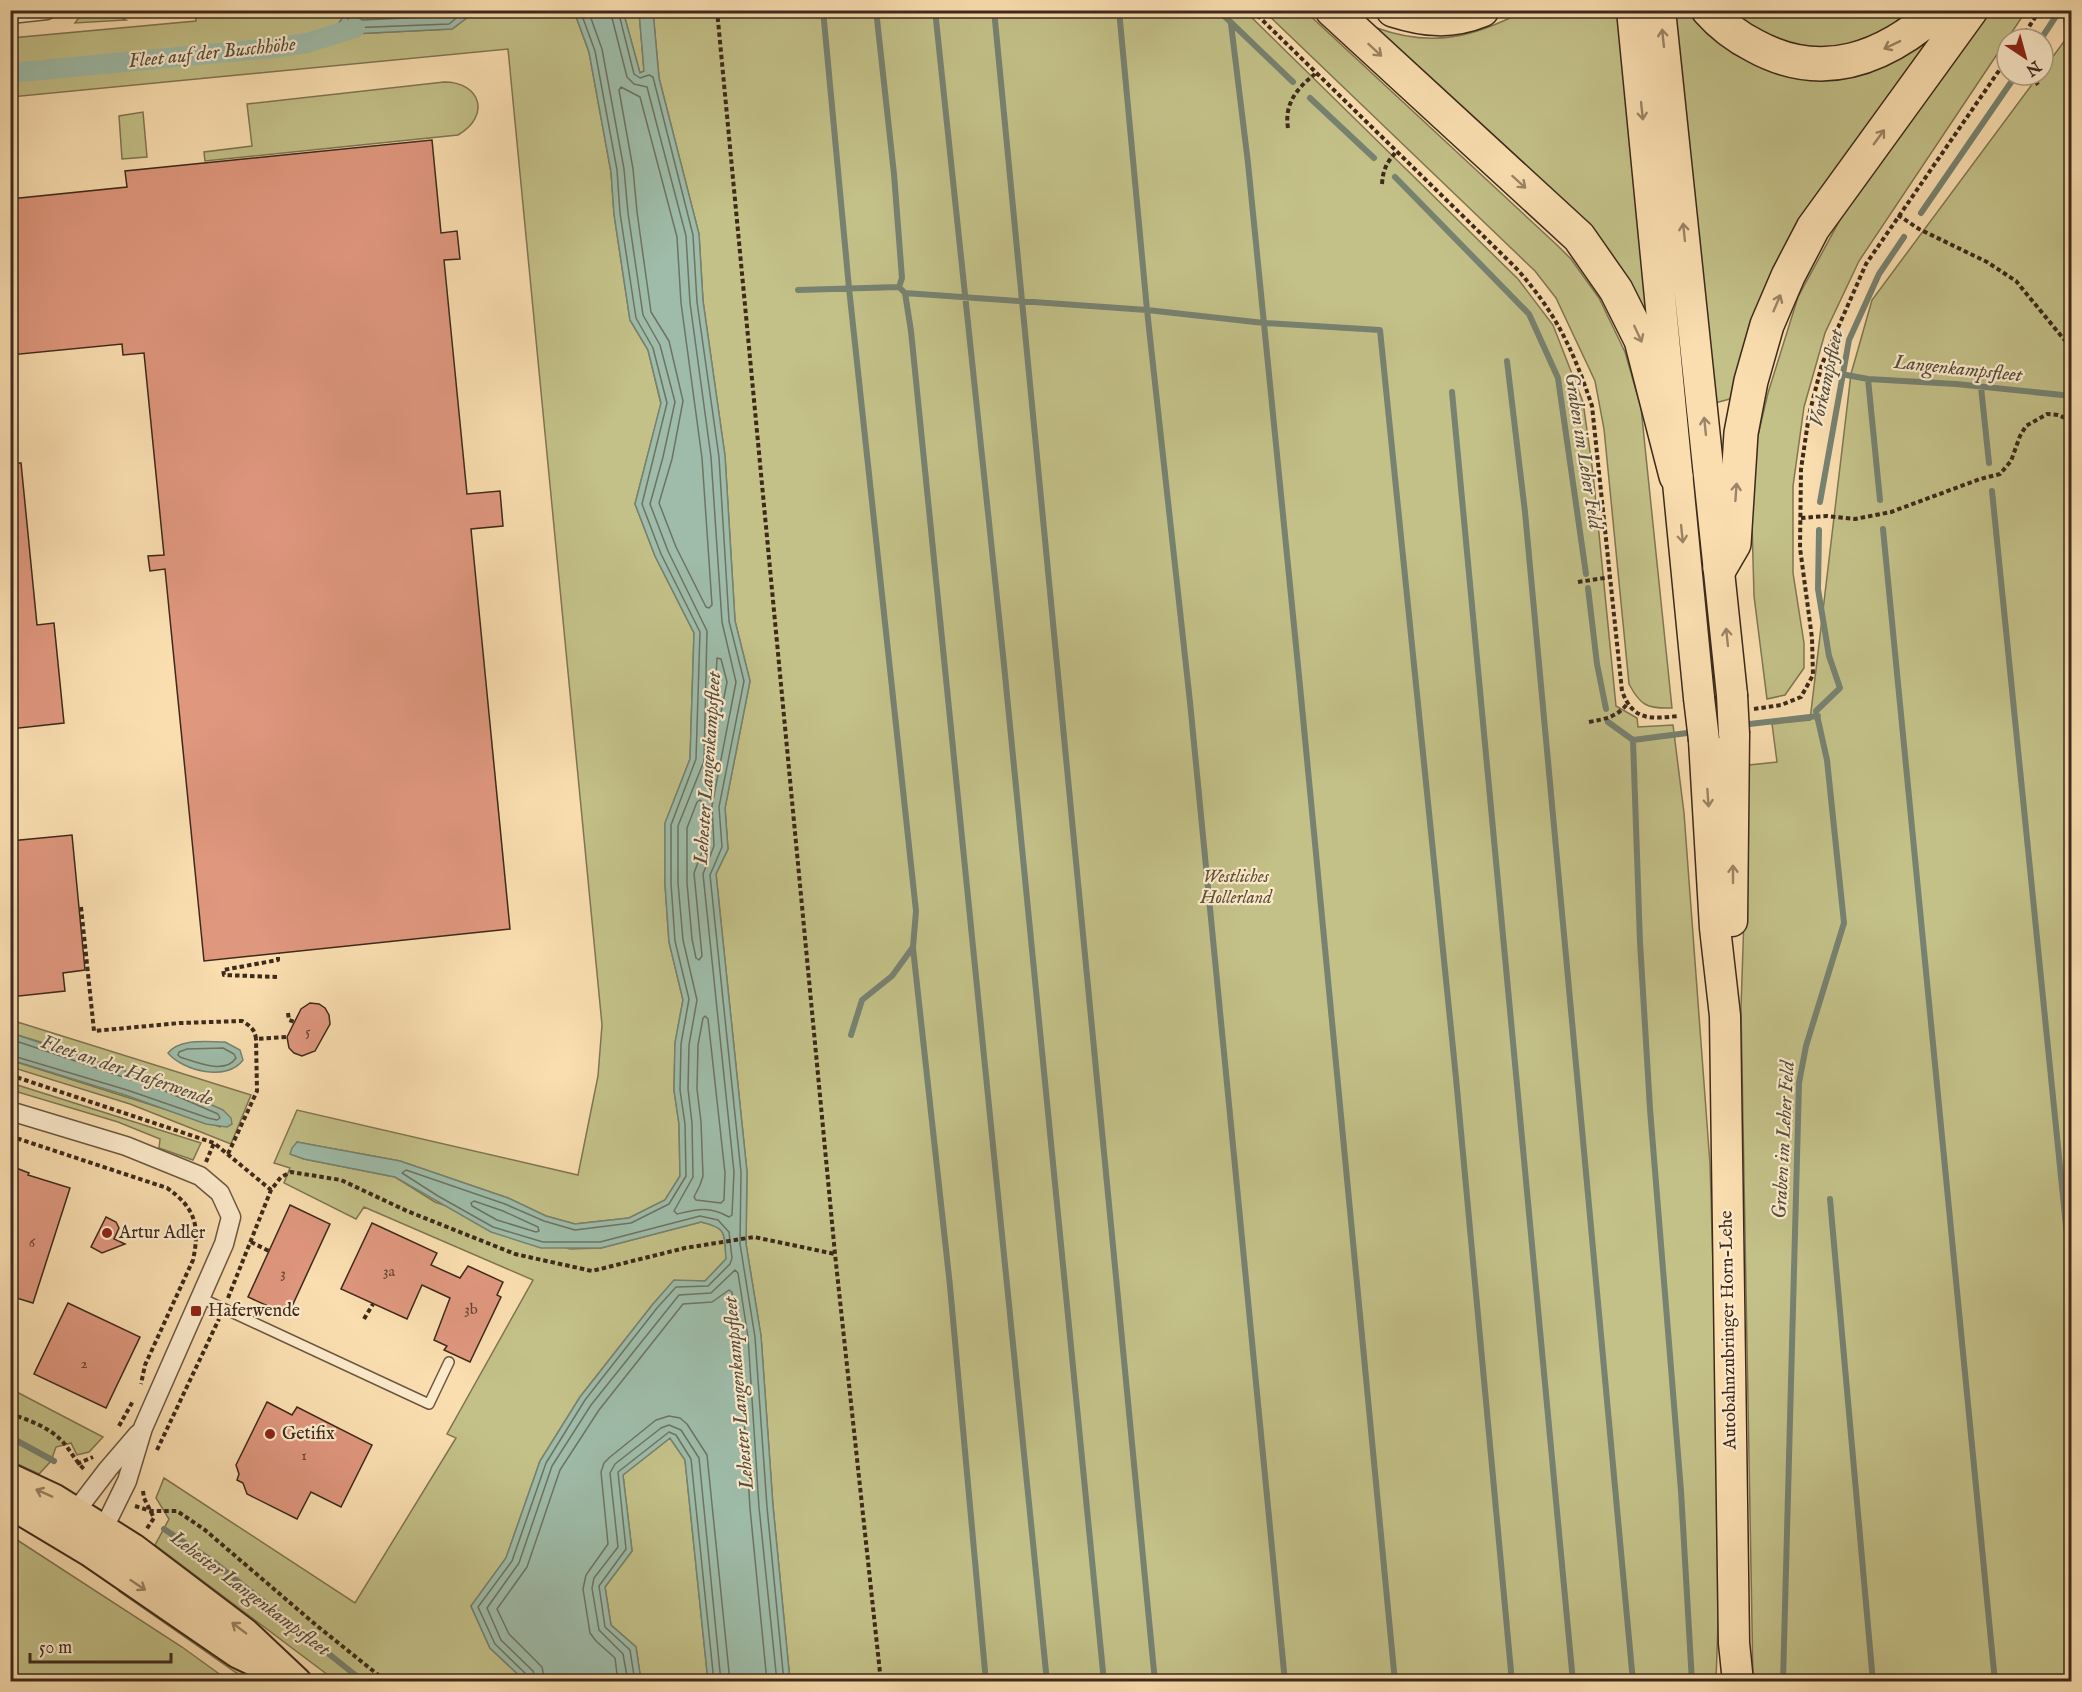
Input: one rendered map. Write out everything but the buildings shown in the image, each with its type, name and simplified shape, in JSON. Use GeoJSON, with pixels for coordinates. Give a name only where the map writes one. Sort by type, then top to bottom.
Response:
{"type":"FeatureCollection","features":[{"type":"Feature","properties":{"kind":"highway"},"geometry":{"type":"LineString","coordinates":[[1332,10],[1579,237],[1616,290],[1641,340],[1676,476]]}},
{"type":"Feature","properties":{"kind":"highway"},"geometry":{"type":"LineString","coordinates":[[1393,10],[1438,20],[1468,16],[1482,10]]}},
{"type":"Feature","properties":{"kind":"highway"},"geometry":{"type":"LineString","coordinates":[[1632,10],[1676,476],[1704,740],[1715,928],[1725,1016]]}},
{"type":"Feature","properties":{"kind":"highway"},"geometry":{"type":"LineString","coordinates":[[1660,10],[1732,695],[1734,734],[1732,930],[1725,1016]]}},
{"type":"Feature","properties":{"kind":"highway"},"geometry":{"type":"LineString","coordinates":[[1708,10],[1730,32],[1773,56],[1834,65],[1871,55],[1903,39],[1939,10]]}},
{"type":"Feature","properties":{"kind":"highway"},"geometry":{"type":"LineString","coordinates":[[1720,568],[1734,543],[1741,433],[1751,381],[1767,325],[1788,276],[1813,228],[1971,10]]}},
{"type":"Feature","properties":{"kind":"highway","name":"Autobahnzubringer Horn-Lehe"},"geometry":{"type":"LineString","coordinates":[[1725,1016],[1734,1643],[1738,1682]]}},
{"type":"Feature","properties":{"kind":"highway","name":"Autobahnzubringer Horn-Lehe"},"geometry":{"type":"LineString","coordinates":[[1728,1682],[1734,1643]]}},
{"type":"Feature","properties":{"kind":"main road"},"geometry":{"type":"LineString","coordinates":[[10,1479],[56,1499],[76,1511],[97,1541]]}},
{"type":"Feature","properties":{"kind":"main road"},"geometry":{"type":"LineString","coordinates":[[10,1504],[60,1534],[97,1541],[245,1633],[297,1682]]}},
{"type":"Feature","properties":{"kind":"street"},"geometry":{"type":"LineString","coordinates":[[10,14],[47,10]]}},
{"type":"Feature","properties":{"kind":"street"},"geometry":{"type":"LineString","coordinates":[[10,1111],[126,1146],[200,1176],[220,1193],[231,1217],[224,1244],[143,1428],[127,1481],[97,1541]]}},
{"type":"Feature","properties":{"kind":"street"},"geometry":{"type":"LineString","coordinates":[[60,1534],[108,1469],[143,1428]]}},
{"type":"Feature","properties":{"kind":"lane"},"geometry":{"type":"LineString","coordinates":[[201,1299],[429,1404],[449,1362]]}},
{"type":"Feature","properties":{"kind":"path"},"geometry":{"type":"LineString","coordinates":[[188,10],[196,15],[238,10]]}},
{"type":"Feature","properties":{"kind":"path"},"geometry":{"type":"LineString","coordinates":[[717,10],[835,1254],[881,1682]]}},
{"type":"Feature","properties":{"kind":"path"},"geometry":{"type":"LineString","coordinates":[[2028,27],[2040,10]]}},
{"type":"Feature","properties":{"kind":"path"},"geometry":{"type":"LineString","coordinates":[[1288,128],[1290,102],[1297,91],[1315,74]]}},
{"type":"Feature","properties":{"kind":"path"},"geometry":{"type":"LineString","coordinates":[[1382,184],[1382,171],[1397,151]]}},
{"type":"Feature","properties":{"kind":"path"},"geometry":{"type":"LineString","coordinates":[[1898,215],[1919,230],[1988,262],[2016,280],[2072,349]]}},
{"type":"Feature","properties":{"kind":"path"},"geometry":{"type":"LineString","coordinates":[[1801,518],[1871,517],[1892,512],[1980,479],[2000,474],[2011,461],[2026,426],[2036,418],[2047,414],[2058,415],[2072,421]]}},
{"type":"Feature","properties":{"kind":"path"},"geometry":{"type":"LineString","coordinates":[[1578,582],[1611,578]]}},
{"type":"Feature","properties":{"kind":"path"},"geometry":{"type":"LineString","coordinates":[[1589,722],[1620,713],[1627,704]]}},
{"type":"Feature","properties":{"kind":"path"},"geometry":{"type":"LineString","coordinates":[[81,907],[94,1031],[180,1023],[242,1021],[251,1026],[255,1032],[257,1092],[228,1154]]}},
{"type":"Feature","properties":{"kind":"path"},"geometry":{"type":"LineString","coordinates":[[277,977],[224,975],[223,970],[278,960],[278,953]]}},
{"type":"Feature","properties":{"kind":"path"},"geometry":{"type":"LineString","coordinates":[[288,1013],[289,1020],[295,1022]]}},
{"type":"Feature","properties":{"kind":"path"},"geometry":{"type":"LineString","coordinates":[[256,1039],[287,1037]]}},
{"type":"Feature","properties":{"kind":"path"},"geometry":{"type":"LineString","coordinates":[[10,1075],[214,1143],[271,1190]]}},
{"type":"Feature","properties":{"kind":"path"},"geometry":{"type":"LineString","coordinates":[[10,1136],[167,1188],[182,1198],[191,1212],[196,1244],[193,1260],[145,1365],[140,1387]]}},
{"type":"Feature","properties":{"kind":"path"},"geometry":{"type":"LineString","coordinates":[[154,1456],[210,1340],[271,1190],[281,1177],[291,1172],[341,1180],[407,1211],[514,1254],[592,1271],[685,1248],[754,1237],[835,1254]]}},
{"type":"Feature","properties":{"kind":"path"},"geometry":{"type":"LineString","coordinates":[[250,1242],[269,1251]]}},
{"type":"Feature","properties":{"kind":"path"},"geometry":{"type":"LineString","coordinates":[[364,1319],[373,1304]]}},
{"type":"Feature","properties":{"kind":"path"},"geometry":{"type":"LineString","coordinates":[[116,1431],[138,1393]]}},
{"type":"Feature","properties":{"kind":"path"},"geometry":{"type":"LineString","coordinates":[[10,1414],[30,1420],[61,1440],[77,1464],[95,1456]]}},
{"type":"Feature","properties":{"kind":"path"},"geometry":{"type":"LineString","coordinates":[[143,1489],[144,1498],[151,1511],[177,1511],[206,1530],[316,1625],[387,1682]]}},
{"type":"Feature","properties":{"kind":"green space"},"geometry":{"type":"Polygon","coordinates":[[[195,11],[347,11],[332,35],[452,29],[476,11],[574,11],[589,52],[611,172],[614,214],[630,320],[648,350],[661,404],[635,504],[655,556],[694,633],[690,759],[665,824],[665,884],[669,942],[683,1000],[675,1043],[674,1090],[679,1124],[680,1176],[665,1200],[629,1218],[575,1224],[546,1216],[508,1198],[400,1161],[297,1142],[291,1154],[304,1159],[395,1177],[435,1202],[570,1249],[601,1248],[701,1222],[716,1227],[723,1233],[726,1259],[705,1281],[674,1281],[653,1304],[580,1397],[540,1461],[506,1558],[471,1606],[490,1648],[525,1681],[336,1681],[155,1545],[169,1519],[156,1498],[164,1478],[355,1603],[456,1438],[447,1434],[533,1280],[364,1207],[356,1219],[284,1183],[290,1168],[274,1163],[297,1110],[578,1175],[598,1076],[602,1025],[508,49],[11,97],[11,38],[196,21],[195,11]]]}},
{"type":"Feature","properties":{"kind":"green space"},"geometry":{"type":"Polygon","coordinates":[[[623,11],[639,11],[644,71],[640,73],[623,11]]]}},
{"type":"Feature","properties":{"kind":"green space","name":"Westliches Hollerland"},"geometry":{"type":"Polygon","coordinates":[[[653,11],[1245,11],[1518,279],[1553,325],[1583,402],[1593,473],[1616,706],[1637,718],[1638,727],[1673,725],[1684,813],[1710,1164],[1721,1537],[1716,1681],[790,1681],[773,1506],[761,1336],[746,1244],[747,1172],[716,874],[728,849],[725,808],[750,681],[735,621],[725,456],[703,301],[699,234],[659,78],[653,11]]]}},
{"type":"Feature","properties":{"kind":"green space"},"geometry":{"type":"Polygon","coordinates":[[[1264,11],[1305,11],[1558,246],[1571,259],[1599,298],[1625,352],[1641,408],[1672,708],[1656,708],[1645,704],[1637,697],[1629,684],[1604,429],[1595,381],[1556,298],[1535,271],[1264,11]]]}},
{"type":"Feature","properties":{"kind":"green space"},"geometry":{"type":"Polygon","coordinates":[[[1524,11],[1621,11],[1657,358],[1632,304],[1378,39],[1377,28],[1416,37],[1452,37],[1488,27],[1524,11]]]}},
{"type":"Feature","properties":{"kind":"green space"},"geometry":{"type":"Polygon","coordinates":[[[1674,11],[1697,11],[1812,74],[1952,11],[1876,121],[1737,397],[1715,403],[1674,11]]]}},
{"type":"Feature","properties":{"kind":"green space"},"geometry":{"type":"Polygon","coordinates":[[[1730,11],[1909,11],[1883,32],[1832,49],[1785,43],[1740,24],[1730,11]]]}},
{"type":"Feature","properties":{"kind":"green space"},"geometry":{"type":"Polygon","coordinates":[[[1990,11],[2026,11],[2015,27],[1995,27],[1995,57],[1859,261],[1825,333],[1804,407],[1793,486],[1793,573],[1804,643],[1804,668],[1785,695],[1767,699],[1754,596],[1751,486],[1755,448],[1768,393],[1798,297],[1841,218],[1897,135],[1990,11]]]}},
{"type":"Feature","properties":{"kind":"green space"},"geometry":{"type":"Polygon","coordinates":[[[111,12],[126,20],[75,23],[81,15],[111,12]]]}},
{"type":"Feature","properties":{"kind":"green space"},"geometry":{"type":"Polygon","coordinates":[[[2071,32],[2071,1681],[1753,1681],[1741,1008],[1749,765],[1777,762],[1772,724],[1810,720],[1851,374],[1872,300],[2030,87],[2055,87],[2055,54],[2071,32]]]}},
{"type":"Feature","properties":{"kind":"green space"},"geometry":{"type":"Polygon","coordinates":[[[444,82],[457,83],[466,88],[477,101],[478,110],[475,119],[458,135],[205,161],[204,152],[252,146],[247,104],[444,82]]]}},
{"type":"Feature","properties":{"kind":"green space"},"geometry":{"type":"Polygon","coordinates":[[[143,112],[147,157],[122,159],[119,116],[143,112]]]}},
{"type":"Feature","properties":{"kind":"green space"},"geometry":{"type":"Polygon","coordinates":[[[11,1020],[251,1095],[231,1144],[130,1104],[11,1067],[10,1060],[221,1127],[60,1048],[11,1033],[11,1020]]]}},
{"type":"Feature","properties":{"kind":"green space"},"geometry":{"type":"Polygon","coordinates":[[[11,1083],[201,1143],[193,1160],[159,1148],[160,1139],[118,1122],[11,1090],[11,1083]]]}},
{"type":"Feature","properties":{"kind":"green space"},"geometry":{"type":"Polygon","coordinates":[[[11,1389],[103,1437],[89,1452],[77,1455],[71,1443],[56,1447],[51,1461],[39,1474],[11,1461],[11,1389]]]}},
{"type":"Feature","properties":{"kind":"green space"},"geometry":{"type":"Polygon","coordinates":[[[670,1438],[685,1460],[708,1681],[641,1681],[636,1647],[611,1625],[605,1587],[632,1551],[623,1475],[670,1438]]]}},
{"type":"Feature","properties":{"kind":"green space"},"geometry":{"type":"Polygon","coordinates":[[[11,1536],[182,1647],[229,1681],[11,1681],[11,1536]]]}},
{"type":"Feature","properties":{"kind":"green space"},"geometry":{"type":"Polygon","coordinates":[[[123,1586],[262,1681],[248,1681],[119,1591],[123,1586]]]}},
{"type":"Feature","properties":{"kind":"water"},"geometry":{"type":"Polygon","coordinates":[[[347,11],[476,11],[452,29],[331,35],[347,11]]]}},
{"type":"Feature","properties":{"kind":"water"},"geometry":{"type":"Polygon","coordinates":[[[574,11],[623,11],[640,73],[644,71],[639,11],[653,11],[659,78],[699,234],[703,301],[725,456],[735,621],[750,681],[725,808],[728,849],[716,874],[747,1172],[746,1244],[761,1336],[773,1506],[790,1681],[708,1681],[685,1460],[670,1438],[623,1475],[632,1551],[605,1587],[611,1625],[636,1647],[641,1681],[525,1681],[490,1648],[471,1606],[506,1558],[540,1461],[580,1397],[674,1280],[705,1281],[726,1259],[723,1233],[710,1224],[701,1222],[601,1248],[541,1248],[491,1232],[395,1177],[304,1159],[290,1154],[297,1142],[400,1161],[508,1198],[546,1216],[575,1224],[629,1218],[665,1200],[680,1176],[679,1124],[674,1090],[675,1043],[683,1000],[669,942],[665,884],[665,823],[690,759],[694,633],[655,556],[635,504],[661,403],[648,350],[630,320],[614,214],[611,172],[589,52],[574,11]]]}},
{"type":"Feature","properties":{"kind":"water"},"geometry":{"type":"Polygon","coordinates":[[[11,1033],[167,1085],[223,1110],[231,1118],[232,1124],[227,1127],[206,1124],[125,1095],[11,1060],[11,1033]]]}},
{"type":"Feature","properties":{"kind":"water"},"geometry":{"type":"Polygon","coordinates":[[[225,1042],[240,1050],[243,1060],[236,1067],[227,1071],[205,1072],[194,1069],[184,1065],[168,1053],[173,1048],[187,1043],[225,1042]]]}},
{"type":"Feature","properties":{"kind":"waterway"},"geometry":{"type":"LineString","coordinates":[[823,10],[849,288],[916,911],[913,947],[892,976],[862,1000],[851,1035]]}},
{"type":"Feature","properties":{"kind":"waterway"},"geometry":{"type":"LineString","coordinates":[[876,10],[894,174],[902,278],[899,287]]}},
{"type":"Feature","properties":{"kind":"waterway"},"geometry":{"type":"LineString","coordinates":[[935,10],[1023,846],[1104,1682]]}},
{"type":"Feature","properties":{"kind":"waterway"},"geometry":{"type":"LineString","coordinates":[[994,10],[1155,1682]]}},
{"type":"Feature","properties":{"kind":"waterway"},"geometry":{"type":"LineString","coordinates":[[1119,10],[1147,310],[1190,702],[1285,1682]]}},
{"type":"Feature","properties":{"kind":"waterway","name":"Graben im Leher Feld"},"geometry":{"type":"LineString","coordinates":[[1218,10],[1293,82]]}},
{"type":"Feature","properties":{"kind":"waterway","name":"Vorkampsfleet"},"geometry":{"type":"LineString","coordinates":[[2049,27],[2060,10]]}},
{"type":"Feature","properties":{"kind":"waterway"},"geometry":{"type":"LineString","coordinates":[[2065,10],[2072,74]]}},
{"type":"Feature","properties":{"kind":"waterway"},"geometry":{"type":"LineString","coordinates":[[1231,24],[1248,163],[1300,686],[1395,1682]]}},
{"type":"Feature","properties":{"kind":"waterway","name":"Fleet auf der Buschhöhe"},"geometry":{"type":"LineString","coordinates":[[10,73],[272,48],[307,43],[355,28]]}},
{"type":"Feature","properties":{"kind":"waterway","name":"Vorkampsfleet"},"geometry":{"type":"LineString","coordinates":[[1921,213],[2008,87]]}},
{"type":"Feature","properties":{"kind":"waterway","name":"Graben im Leher Feld"},"geometry":{"type":"LineString","coordinates":[[1310,98],[1374,158]]}},
{"type":"Feature","properties":{"kind":"waterway","name":"Graben im Leher Feld"},"geometry":{"type":"LineString","coordinates":[[1395,177],[1529,314],[1558,378],[1586,574]]}},
{"type":"Feature","properties":{"kind":"waterway","name":"Vorkampsfleet"},"geometry":{"type":"LineString","coordinates":[[1820,502],[1849,340],[1879,274],[1904,237]]}},
{"type":"Feature","properties":{"kind":"waterway"},"geometry":{"type":"LineString","coordinates":[[798,290],[899,287],[905,293],[1147,310],[1264,323],[1380,330],[1456,1078],[1512,1682]]}},
{"type":"Feature","properties":{"kind":"waterway"},"geometry":{"type":"LineString","coordinates":[[905,293],[911,331],[1047,1682]]}},
{"type":"Feature","properties":{"kind":"waterway"},"geometry":{"type":"LineString","coordinates":[[1507,361],[1525,512],[1633,1682]]}},
{"type":"Feature","properties":{"kind":"waterway","name":"Langenkampsfleet"},"geometry":{"type":"LineString","coordinates":[[1841,374],[1868,379],[1956,384],[2072,396]]}},
{"type":"Feature","properties":{"kind":"waterway"},"geometry":{"type":"LineString","coordinates":[[1868,379],[1880,500]]}},
{"type":"Feature","properties":{"kind":"waterway"},"geometry":{"type":"LineString","coordinates":[[1981,387],[1989,463]]}},
{"type":"Feature","properties":{"kind":"waterway"},"geometry":{"type":"LineString","coordinates":[[1452,392],[1573,1682]]}},
{"type":"Feature","properties":{"kind":"waterway"},"geometry":{"type":"LineString","coordinates":[[1992,491],[2072,1286]]}},
{"type":"Feature","properties":{"kind":"waterway"},"geometry":{"type":"LineString","coordinates":[[1883,529],[1995,1682]]}},
{"type":"Feature","properties":{"kind":"waterway","name":"Graben im Leher Feld"},"geometry":{"type":"LineString","coordinates":[[1783,1682],[1799,1083],[1806,1046],[1844,923],[1827,760],[1816,711],[1840,688],[1829,656],[1818,589],[1819,530]]}},
{"type":"Feature","properties":{"kind":"waterway","name":"Graben im Leher Feld"},"geometry":{"type":"LineString","coordinates":[[1588,588],[1597,664],[1606,709]]}},
{"type":"Feature","properties":{"kind":"waterway","name":"Graben im Leher Feld"},"geometry":{"type":"LineString","coordinates":[[1741,725],[1818,716]]}},
{"type":"Feature","properties":{"kind":"waterway","name":"Graben im Leher Feld"},"geometry":{"type":"LineString","coordinates":[[1608,722],[1633,740],[1695,732]]}},
{"type":"Feature","properties":{"kind":"waterway"},"geometry":{"type":"LineString","coordinates":[[1633,740],[1640,942],[1650,1109],[1681,1491],[1692,1682]]}},
{"type":"Feature","properties":{"kind":"waterway"},"geometry":{"type":"LineString","coordinates":[[913,948],[950,1286],[986,1682]]}},
{"type":"Feature","properties":{"kind":"waterway"},"geometry":{"type":"LineString","coordinates":[[1830,1199],[1873,1682]]}},
{"type":"Feature","properties":{"kind":"waterway","name":"Lehester Langenkampsfleet"},"geometry":{"type":"LineString","coordinates":[[10,1437],[54,1461]]}},
{"type":"Feature","properties":{"kind":"waterway","name":"Lehester Langenkampsfleet"},"geometry":{"type":"LineString","coordinates":[[164,1529],[215,1563],[364,1682]]}},
{"type":"Feature","properties":{"kind":"place","name":"Artur Adler"},"geometry":{"type":"Point","coordinates":[107,1233]}},
{"type":"Feature","properties":{"kind":"place","name":"Haferwende"},"geometry":{"type":"Point","coordinates":[196,1311]}},
{"type":"Feature","properties":{"kind":"place","name":"Getifix"},"geometry":{"type":"Point","coordinates":[270,1434]}},
{"type":"Feature","properties":{"kind":"water label","name":"Fleet an der Haferwende"},"geometry":{"type":"Point","coordinates":[127,1071]}}]}
